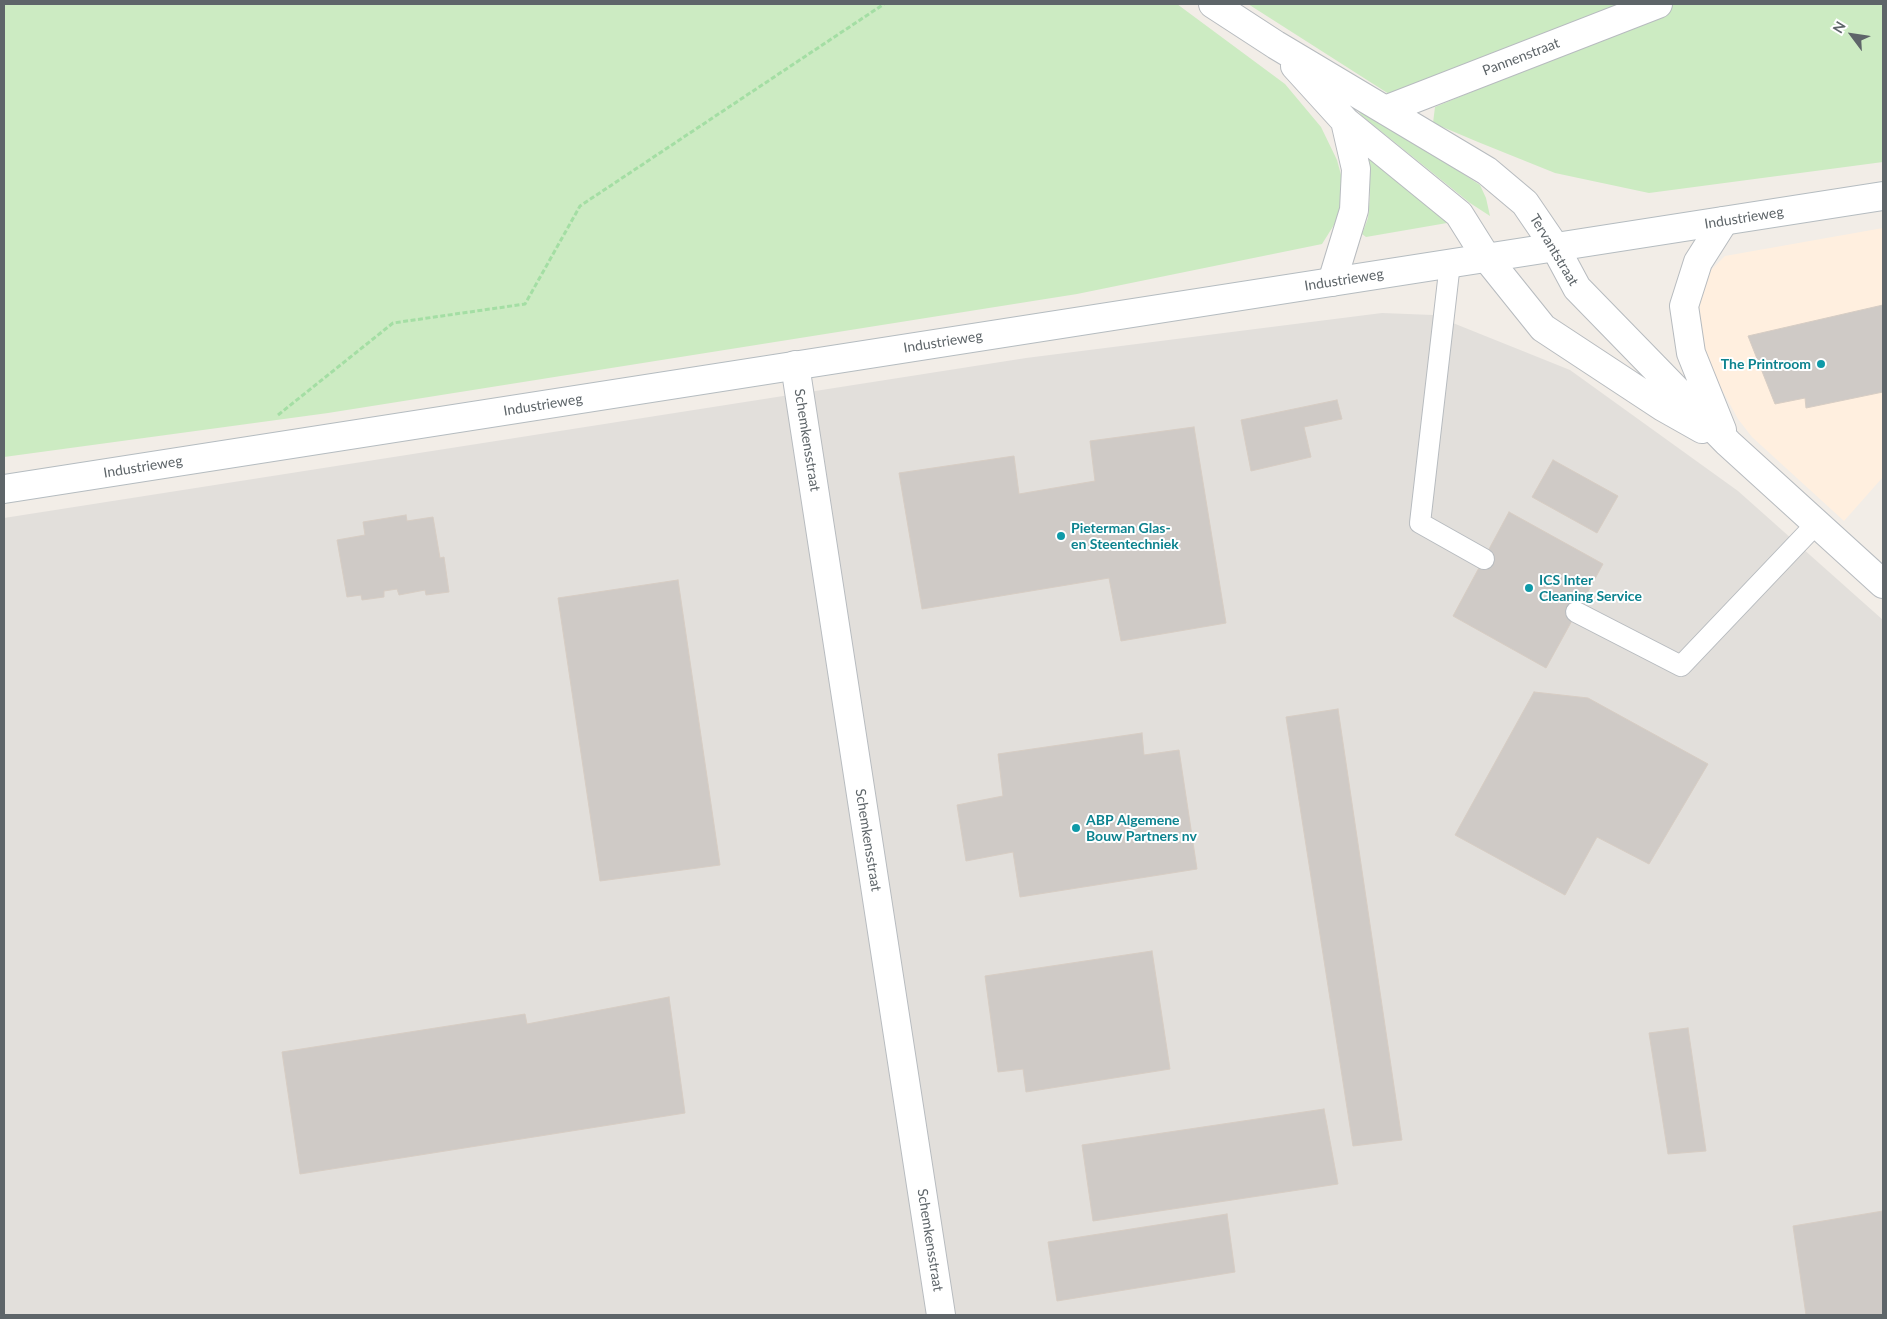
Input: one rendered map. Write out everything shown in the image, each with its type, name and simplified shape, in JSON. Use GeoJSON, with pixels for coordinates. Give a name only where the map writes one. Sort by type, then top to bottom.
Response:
{"type":"FeatureCollection","features":[{"type":"Feature","properties":{"kind":"street","name":"Tervantstraat"},"geometry":{"type":"LineString","coordinates":[[1213,4],[1276,45],[1487,171],[1525,203],[1556,247],[1577,288],[1728,443],[1883,584]]}},
{"type":"Feature","properties":{"kind":"street","name":"Pannenstraat"},"geometry":{"type":"LineString","coordinates":[[1385,110],[1658,4]]}},
{"type":"Feature","properties":{"kind":"street","name":"Tervantstraat"},"geometry":{"type":"LineString","coordinates":[[1276,45],[1345,121],[1459,214],[1486,257],[1543,328],[1663,407],[1728,443]]}},
{"type":"Feature","properties":{"kind":"street","name":"Tervantstraat"},"geometry":{"type":"LineString","coordinates":[[1332,282],[1354,210],[1356,169],[1345,121]]}},
{"type":"Feature","properties":{"kind":"street","name":"Industrieweg"},"geometry":{"type":"LineString","coordinates":[[4,489],[1883,196]]}},
{"type":"Feature","properties":{"kind":"street","name":"Tervantstraat"},"geometry":{"type":"LineString","coordinates":[[1724,221],[1698,262],[1684,306],[1691,353],[1728,443]]}},
{"type":"Feature","properties":{"kind":"street","name":"Schemkensstraat"},"geometry":{"type":"LineString","coordinates":[[795,365],[941,1315]]}},
{"type":"Feature","properties":{"kind":"lane"},"geometry":{"type":"LineString","coordinates":[[1450,263],[1420,523],[1484,559]]}},
{"type":"Feature","properties":{"kind":"lane"},"geometry":{"type":"LineString","coordinates":[[1576,612],[1681,666],[1817,523]]}},
{"type":"Feature","properties":{"kind":"path"},"geometry":{"type":"LineString","coordinates":[[276,416],[393,323],[525,304],[580,206],[884,4]]}},
{"type":"Feature","properties":{"kind":"shaded area"},"geometry":{"type":"Polygon","coordinates":[[[1883,228],[1883,477],[1844,521],[1752,437],[1738,419],[1721,388],[1705,350],[1700,319],[1700,300],[1711,270],[1725,256],[1883,228]]]}},
{"type":"Feature","properties":{"kind":"shaded area"},"geometry":{"type":"Polygon","coordinates":[[[1382,313],[1433,315],[1570,370],[1738,491],[1883,620],[1883,1315],[4,1315],[4,518],[1026,358],[1382,313]]]}},
{"type":"Feature","properties":{"kind":"green space"},"geometry":{"type":"Polygon","coordinates":[[[4,4],[1177,4],[1285,84],[1321,127],[1337,160],[1344,186],[1339,217],[1322,244],[1077,294],[328,413],[4,457],[4,4]]]}},
{"type":"Feature","properties":{"kind":"green space"},"geometry":{"type":"Polygon","coordinates":[[[1248,4],[1883,4],[1883,162],[1649,193],[1555,173],[1433,123],[1435,107],[1527,69],[1517,48],[1389,94],[1248,4]]]}},
{"type":"Feature","properties":{"kind":"green space"},"geometry":{"type":"Polygon","coordinates":[[[1358,105],[1480,185],[1486,198],[1490,216],[1470,203],[1362,116],[1355,107],[1358,105]]]}},
{"type":"Feature","properties":{"kind":"green space"},"geometry":{"type":"Polygon","coordinates":[[[1367,155],[1446,218],[1447,223],[1366,237],[1362,234],[1368,218],[1370,196],[1367,155]]]}},
{"type":"Feature","properties":{"kind":"building","name":"The Printroom"},"geometry":{"type":"Polygon","coordinates":[[[1883,305],[1883,392],[1806,408],[1805,398],[1775,404],[1748,336],[1883,305]]]}},
{"type":"Feature","properties":{"kind":"building"},"geometry":{"type":"Polygon","coordinates":[[[1337,400],[1342,419],[1304,427],[1311,457],[1251,471],[1241,420],[1337,400]]]}},
{"type":"Feature","properties":{"kind":"building","name":"Pieterman Glas- en Steentechniek"},"geometry":{"type":"Polygon","coordinates":[[[1194,427],[1226,623],[1121,641],[1109,578],[922,609],[899,473],[1014,456],[1019,494],[1095,481],[1090,441],[1194,427]]]}},
{"type":"Feature","properties":{"kind":"building"},"geometry":{"type":"Polygon","coordinates":[[[1553,460],[1618,496],[1597,533],[1532,497],[1553,460]]]}},
{"type":"Feature","properties":{"kind":"building","name":"ICS Inter Cleaning Service"},"geometry":{"type":"Polygon","coordinates":[[[1509,512],[1603,564],[1546,668],[1453,616],[1509,512]]]}},
{"type":"Feature","properties":{"kind":"building"},"geometry":{"type":"Polygon","coordinates":[[[406,515],[407,521],[433,517],[440,558],[444,557],[449,592],[426,595],[425,590],[399,595],[397,589],[384,591],[384,597],[362,600],[361,595],[347,597],[337,540],[365,535],[363,522],[406,515]]]}},
{"type":"Feature","properties":{"kind":"building"},"geometry":{"type":"Polygon","coordinates":[[[678,580],[720,865],[600,881],[558,598],[678,580]]]}},
{"type":"Feature","properties":{"kind":"building"},"geometry":{"type":"Polygon","coordinates":[[[1534,692],[1588,698],[1708,764],[1649,864],[1597,837],[1565,895],[1455,835],[1534,692]]]}},
{"type":"Feature","properties":{"kind":"building"},"geometry":{"type":"Polygon","coordinates":[[[1338,709],[1402,1140],[1353,1146],[1286,717],[1338,709]]]}},
{"type":"Feature","properties":{"kind":"building","name":"ABP Algemene Bouw Partners nv"},"geometry":{"type":"Polygon","coordinates":[[[1142,733],[1144,755],[1179,750],[1197,869],[1020,897],[1013,852],[966,861],[957,805],[1003,796],[998,754],[1142,733]]]}},
{"type":"Feature","properties":{"kind":"building"},"geometry":{"type":"Polygon","coordinates":[[[1152,951],[1170,1069],[1026,1092],[1023,1069],[998,1072],[985,976],[1152,951]]]}},
{"type":"Feature","properties":{"kind":"building"},"geometry":{"type":"Polygon","coordinates":[[[669,997],[685,1113],[300,1174],[282,1052],[525,1014],[527,1024],[669,997]]]}},
{"type":"Feature","properties":{"kind":"building"},"geometry":{"type":"Polygon","coordinates":[[[1688,1028],[1706,1151],[1668,1154],[1649,1033],[1688,1028]]]}},
{"type":"Feature","properties":{"kind":"building"},"geometry":{"type":"Polygon","coordinates":[[[1324,1109],[1338,1184],[1093,1221],[1082,1145],[1324,1109]]]}},
{"type":"Feature","properties":{"kind":"building"},"geometry":{"type":"Polygon","coordinates":[[[1883,1211],[1883,1315],[1806,1315],[1793,1226],[1883,1211]]]}},
{"type":"Feature","properties":{"kind":"building"},"geometry":{"type":"Polygon","coordinates":[[[1227,1214],[1235,1272],[1057,1301],[1048,1242],[1227,1214]]]}},
{"type":"Feature","properties":{"kind":"place","name":"The Printroom"},"geometry":{"type":"Point","coordinates":[1821,364]}},
{"type":"Feature","properties":{"kind":"place","name":"Pieterman Glas- en Steentechniek"},"geometry":{"type":"Point","coordinates":[1061,536]}},
{"type":"Feature","properties":{"kind":"place","name":"ICS Inter Cleaning Service"},"geometry":{"type":"Point","coordinates":[1529,588]}},
{"type":"Feature","properties":{"kind":"place","name":"ABP Algemene Bouw Partners nv"},"geometry":{"type":"Point","coordinates":[1076,828]}}]}
